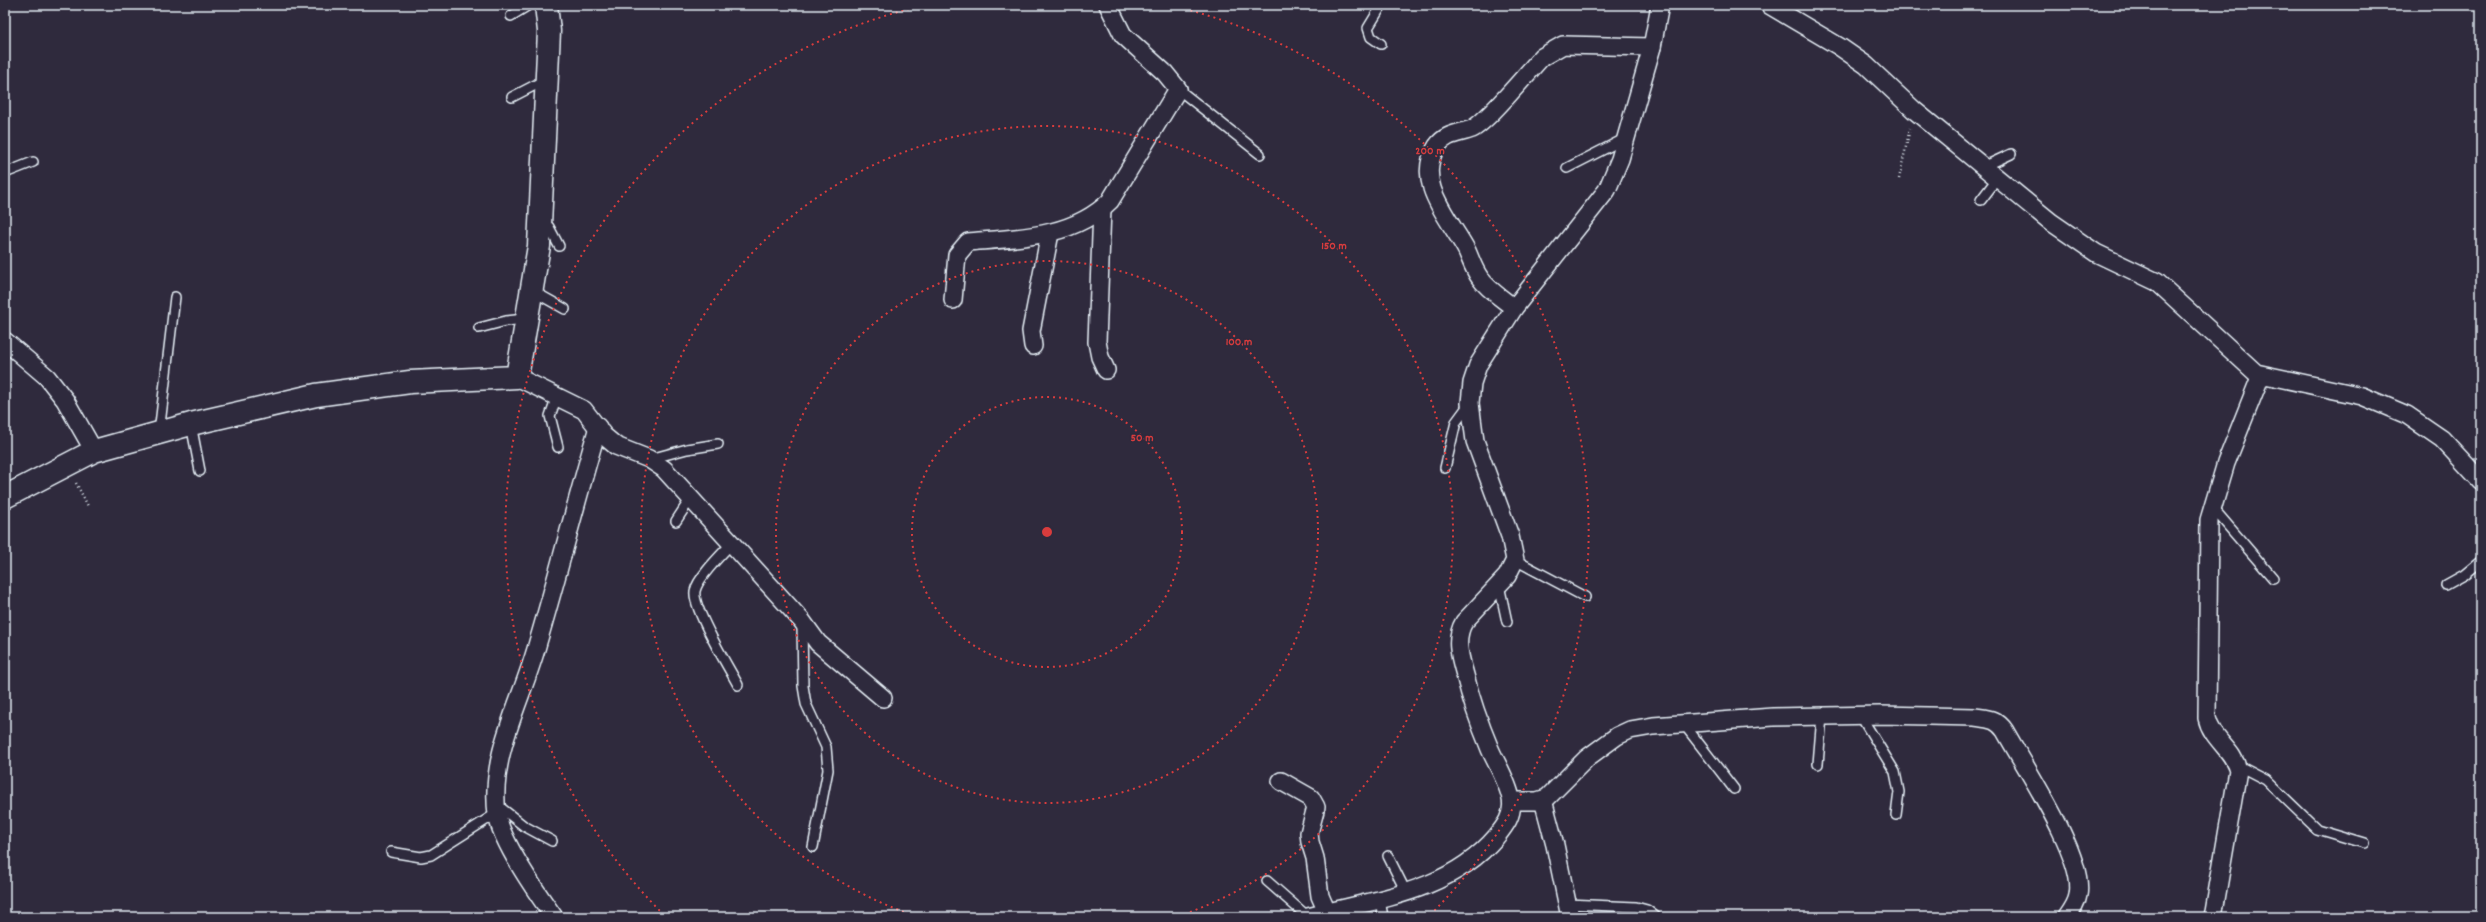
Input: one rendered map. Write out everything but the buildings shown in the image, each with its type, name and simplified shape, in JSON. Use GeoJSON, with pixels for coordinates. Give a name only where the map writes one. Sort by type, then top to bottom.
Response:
{"type":"FeatureCollection","features":[{"type":"Feature","properties":{"kind":"street"},"geometry":{"type":"LineString","coordinates":[[517,377],[539,246],[549,31],[546,5]]}},
{"type":"Feature","properties":{"kind":"street"},"geometry":{"type":"LineString","coordinates":[[953,300],[957,255],[968,242],[1050,234],[1086,219],[1102,209],[1110,201],[1178,89],[1165,73],[1123,35],[1108,5]]}},
{"type":"Feature","properties":{"kind":"street"},"geometry":{"type":"LineString","coordinates":[[1308,917],[1380,900],[1443,879],[1473,860],[1506,825],[1511,815],[1512,801],[1482,731],[1466,680],[1458,642],[1459,630],[1464,622],[1513,568],[1515,560],[1510,536],[1476,441],[1470,402],[1472,382],[1478,365],[1514,308],[1608,190],[1626,138],[1652,47],[1660,5]]}},
{"type":"Feature","properties":{"kind":"street"},"geometry":{"type":"LineString","coordinates":[[1769,5],[1840,47],[1866,65],[1914,110],[2050,222],[2096,253],[2156,282],[2178,299],[2242,361],[2260,375],[2362,396],[2407,416],[2442,440],[2481,481]]}},
{"type":"Feature","properties":{"kind":"street"},"geometry":{"type":"LineString","coordinates":[[1514,308],[1480,279],[1466,250],[1444,217],[1433,193],[1430,173],[1431,158],[1437,146],[1444,137],[1478,124],[1542,57],[1553,49],[1573,45],[1652,47]]}},
{"type":"Feature","properties":{"kind":"street"},"geometry":{"type":"LineString","coordinates":[[1102,209],[1097,342],[1100,357],[1106,370]]}},
{"type":"Feature","properties":{"kind":"street"},"geometry":{"type":"LineString","coordinates":[[1033,346],[1031,331],[1050,234]]}},
{"type":"Feature","properties":{"kind":"street"},"geometry":{"type":"LineString","coordinates":[[5,340],[47,376],[65,400],[94,451]]}},
{"type":"Feature","properties":{"kind":"street"},"geometry":{"type":"LineString","coordinates":[[2213,917],[2237,782],[2236,765],[2232,754],[2215,737],[2207,718],[2209,520],[2226,463],[2260,375]]}},
{"type":"Feature","properties":{"kind":"street"},"geometry":{"type":"LineString","coordinates":[[5,497],[94,451],[191,424],[316,395],[410,382],[517,377],[584,410],[604,436],[616,446],[649,459],[664,469],[802,621],[818,643],[883,698]]}},
{"type":"Feature","properties":{"kind":"street"},"geometry":{"type":"LineString","coordinates":[[554,917],[511,849],[499,823],[497,809],[500,757],[538,644],[598,427]]}},
{"type":"Feature","properties":{"kind":"street"},"geometry":{"type":"LineString","coordinates":[[1512,801],[1543,800],[1554,793],[1586,758],[1616,736],[1630,730],[1683,723],[1822,716],[1860,715],[1975,717],[1998,722],[2060,828],[2071,851],[2078,878],[2079,895],[2067,917]]}},
{"type":"Feature","properties":{"kind":"street"},"geometry":{"type":"LineString","coordinates":[[1281,781],[1311,798],[1314,802],[1316,808],[1309,833],[1310,842],[1315,858],[1320,896],[1327,912]]}},
{"type":"Feature","properties":{"kind":"street"},"geometry":{"type":"LineString","coordinates":[[1543,800],[1555,845],[1569,910]]}},
{"type":"Feature","properties":{"kind":"lane"},"geometry":{"type":"LineString","coordinates":[[511,16],[529,5]]}},
{"type":"Feature","properties":{"kind":"lane"},"geometry":{"type":"LineString","coordinates":[[1381,44],[1371,37],[1368,28],[1382,5]]}},
{"type":"Feature","properties":{"kind":"lane"},"geometry":{"type":"LineString","coordinates":[[512,97],[547,80]]}},
{"type":"Feature","properties":{"kind":"lane"},"geometry":{"type":"LineString","coordinates":[[1178,89],[1260,154]]}},
{"type":"Feature","properties":{"kind":"lane"},"geometry":{"type":"LineString","coordinates":[[1567,168],[1626,138]]}},
{"type":"Feature","properties":{"kind":"lane"},"geometry":{"type":"LineString","coordinates":[[1983,167],[2011,154]]}},
{"type":"Feature","properties":{"kind":"lane"},"geometry":{"type":"LineString","coordinates":[[5,173],[33,162]]}},
{"type":"Feature","properties":{"kind":"lane"},"geometry":{"type":"LineString","coordinates":[[1980,200],[1997,179]]}},
{"type":"Feature","properties":{"kind":"lane"},"geometry":{"type":"LineString","coordinates":[[540,221],[550,227],[559,246]]}},
{"type":"Feature","properties":{"kind":"lane"},"geometry":{"type":"LineString","coordinates":[[531,290],[565,309]]}},
{"type":"Feature","properties":{"kind":"lane"},"geometry":{"type":"LineString","coordinates":[[158,433],[175,297]]}},
{"type":"Feature","properties":{"kind":"lane"},"geometry":{"type":"LineString","coordinates":[[479,328],[506,321],[526,319]]}},
{"type":"Feature","properties":{"kind":"lane"},"geometry":{"type":"LineString","coordinates":[[557,396],[550,416],[558,447]]}},
{"type":"Feature","properties":{"kind":"lane"},"geometry":{"type":"LineString","coordinates":[[1445,468],[1456,422],[1470,402]]}},
{"type":"Feature","properties":{"kind":"lane"},"geometry":{"type":"LineString","coordinates":[[191,424],[200,471]]}},
{"type":"Feature","properties":{"kind":"lane"},"geometry":{"type":"LineString","coordinates":[[649,459],[687,449],[718,444]]}},
{"type":"Feature","properties":{"kind":"lane"},"geometry":{"type":"LineString","coordinates":[[676,521],[690,498]]}},
{"type":"Feature","properties":{"kind":"lane"},"geometry":{"type":"LineString","coordinates":[[2212,507],[2273,578]]}},
{"type":"Feature","properties":{"kind":"lane"},"geometry":{"type":"LineString","coordinates":[[732,543],[700,580],[695,590],[695,598],[700,614],[738,685]]}},
{"type":"Feature","properties":{"kind":"lane"},"geometry":{"type":"LineString","coordinates":[[1515,560],[1585,597]]}},
{"type":"Feature","properties":{"kind":"lane"},"geometry":{"type":"LineString","coordinates":[[2446,585],[2464,575],[2481,561]]}},
{"type":"Feature","properties":{"kind":"lane"},"geometry":{"type":"LineString","coordinates":[[1499,585],[1507,622]]}},
{"type":"Feature","properties":{"kind":"lane"},"geometry":{"type":"LineString","coordinates":[[802,621],[803,686],[810,717],[826,747],[828,770],[813,847]]}},
{"type":"Feature","properties":{"kind":"lane"},"geometry":{"type":"LineString","coordinates":[[1860,715],[1895,772],[1899,792],[1896,816]]}},
{"type":"Feature","properties":{"kind":"lane"},"geometry":{"type":"LineString","coordinates":[[1818,764],[1822,716]]}},
{"type":"Feature","properties":{"kind":"lane"},"geometry":{"type":"LineString","coordinates":[[1683,723],[1734,789]]}},
{"type":"Feature","properties":{"kind":"lane"},"geometry":{"type":"LineString","coordinates":[[2236,765],[2266,780],[2317,829],[2364,843]]}},
{"type":"Feature","properties":{"kind":"lane"},"geometry":{"type":"LineString","coordinates":[[391,852],[421,857],[440,852],[497,809],[552,841]]}},
{"type":"Feature","properties":{"kind":"lane"},"geometry":{"type":"LineString","coordinates":[[1388,856],[1406,892]]}},
{"type":"Feature","properties":{"kind":"lane"},"geometry":{"type":"LineString","coordinates":[[1267,881],[1308,917]]}},
{"type":"Feature","properties":{"kind":"lane"},"geometry":{"type":"LineString","coordinates":[[1380,900],[1383,917]]}},
{"type":"Feature","properties":{"kind":"lane"},"geometry":{"type":"LineString","coordinates":[[1569,910],[1636,906],[1647,910],[1656,917]]}},
{"type":"Feature","properties":{"kind":"path"},"geometry":{"type":"LineString","coordinates":[[1899,179],[1914,110]]}},
{"type":"Feature","properties":{"kind":"path"},"geometry":{"type":"LineString","coordinates":[[66,465],[88,506]]}}]}
